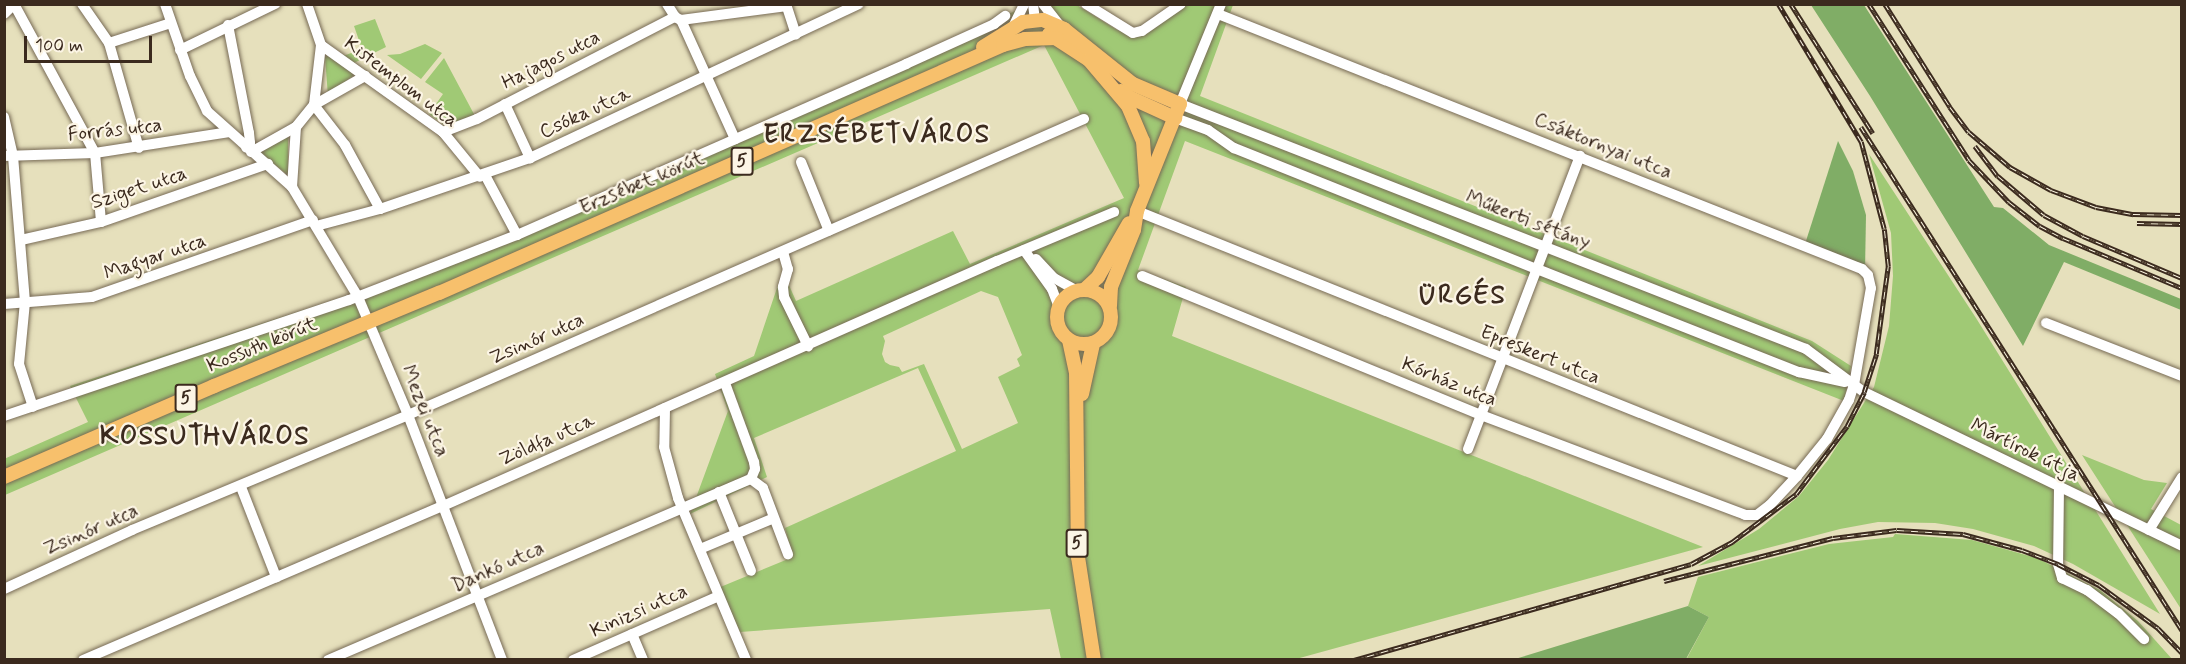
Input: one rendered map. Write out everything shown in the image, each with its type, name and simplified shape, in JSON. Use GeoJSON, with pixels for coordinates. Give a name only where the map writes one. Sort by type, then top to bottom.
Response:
{"type":"FeatureCollection","features":[{"type":"Feature","properties":{"kind":"main road","name":"Erzsébet körút"},"geometry":{"type":"LineString","coordinates":[[962,64],[1009,22],[1035,20]]}},
{"type":"Feature","properties":{"kind":"main road","name":"5"},"geometry":{"type":"LineString","coordinates":[[1035,20],[1051,23],[1108,80],[1128,106],[1141,135],[1147,188]]}},
{"type":"Feature","properties":{"kind":"main road"},"geometry":{"type":"LineString","coordinates":[[1003,45],[1035,20]]}},
{"type":"Feature","properties":{"kind":"main road","name":"Erzsébet körút"},"geometry":{"type":"LineString","coordinates":[[370,322],[1003,45],[1060,34]]}},
{"type":"Feature","properties":{"kind":"main road","name":"5"},"geometry":{"type":"LineString","coordinates":[[1060,34],[1133,84],[1180,104],[1137,212],[1098,277],[1081,290],[1066,297],[1059,307],[1058,326],[1069,340],[1074,356],[1078,426],[1078,557],[1094,660]]}},
{"type":"Feature","properties":{"kind":"main road"},"geometry":{"type":"LineString","coordinates":[[1108,80],[1129,97],[1175,118]]}},
{"type":"Feature","properties":{"kind":"main road","name":"5"},"geometry":{"type":"LineString","coordinates":[[1078,426],[1087,365],[1093,344],[1105,336],[1110,328],[1111,287],[1134,230],[1137,212]]}},
{"type":"Feature","properties":{"kind":"main road"},"geometry":{"type":"LineString","coordinates":[[1081,290],[1099,294],[1110,306]]}},
{"type":"Feature","properties":{"kind":"main road","name":"Kossuth körút"},"geometry":{"type":"LineString","coordinates":[[4,477],[370,322]]}},
{"type":"Feature","properties":{"kind":"main road"},"geometry":{"type":"LineString","coordinates":[[1069,340],[1081,345],[1093,344]]}},
{"type":"Feature","properties":{"kind":"street"},"geometry":{"type":"LineString","coordinates":[[4,14],[14,4],[95,153],[101,222]]}},
{"type":"Feature","properties":{"kind":"street"},"geometry":{"type":"LineString","coordinates":[[82,4],[110,43],[139,148]]}},
{"type":"Feature","properties":{"kind":"street","name":"Mezei utca"},"geometry":{"type":"LineString","coordinates":[[165,4],[180,50],[200,100],[207,111],[292,187],[358,297],[408,415],[502,660]]}},
{"type":"Feature","properties":{"kind":"street"},"geometry":{"type":"LineString","coordinates":[[180,50],[275,4]]}},
{"type":"Feature","properties":{"kind":"street"},"geometry":{"type":"LineString","coordinates":[[307,4],[321,45],[314,105],[345,145],[380,209]]}},
{"type":"Feature","properties":{"kind":"street"},"geometry":{"type":"LineString","coordinates":[[667,4],[678,18],[735,139]]}},
{"type":"Feature","properties":{"kind":"street","name":"Csóka utca"},"geometry":{"type":"LineString","coordinates":[[314,223],[380,209],[530,158],[796,34],[841,9],[859,4]]}},
{"type":"Feature","properties":{"kind":"street"},"geometry":{"type":"LineString","coordinates":[[1009,22],[1024,4]]}},
{"type":"Feature","properties":{"kind":"street"},"geometry":{"type":"LineString","coordinates":[[1033,4],[1035,20]]}},
{"type":"Feature","properties":{"kind":"street"},"geometry":{"type":"LineString","coordinates":[[1043,4],[1060,34]]}},
{"type":"Feature","properties":{"kind":"street"},"geometry":{"type":"LineString","coordinates":[[1086,4],[1133,33],[1142,31],[1181,4]]}},
{"type":"Feature","properties":{"kind":"street"},"geometry":{"type":"LineString","coordinates":[[786,5],[796,34]]}},
{"type":"Feature","properties":{"kind":"street","name":"Hajagos utca"},"geometry":{"type":"LineString","coordinates":[[443,132],[505,104],[678,18],[786,5]]}},
{"type":"Feature","properties":{"kind":"street"},"geometry":{"type":"LineString","coordinates":[[1180,104],[1220,9]]}},
{"type":"Feature","properties":{"kind":"street","name":"Csáktornyai utca"},"geometry":{"type":"LineString","coordinates":[[1220,9],[1866,272],[1871,288],[1854,385]]}},
{"type":"Feature","properties":{"kind":"street","name":"Kossuth körút"},"geometry":{"type":"LineString","coordinates":[[4,416],[358,297],[517,235],[984,28],[1009,22]]}},
{"type":"Feature","properties":{"kind":"street"},"geometry":{"type":"LineString","coordinates":[[110,43],[171,23]]}},
{"type":"Feature","properties":{"kind":"street"},"geometry":{"type":"LineString","coordinates":[[228,25],[249,132],[248,150]]}},
{"type":"Feature","properties":{"kind":"street","name":"Kistemplom utca"},"geometry":{"type":"LineString","coordinates":[[321,45],[443,132],[482,176],[517,235]]}},
{"type":"Feature","properties":{"kind":"street"},"geometry":{"type":"LineString","coordinates":[[248,150],[296,127],[314,105],[365,76]]}},
{"type":"Feature","properties":{"kind":"street"},"geometry":{"type":"LineString","coordinates":[[505,104],[530,158]]}},
{"type":"Feature","properties":{"kind":"street","name":"Műkerti sétány"},"geometry":{"type":"LineString","coordinates":[[1180,104],[1806,349],[1854,385]]}},
{"type":"Feature","properties":{"kind":"street"},"geometry":{"type":"LineString","coordinates":[[4,117],[21,240],[25,302],[19,364],[33,407]]}},
{"type":"Feature","properties":{"kind":"street"},"geometry":{"type":"LineString","coordinates":[[1175,118],[1208,130],[1234,148],[1537,269],[1799,372],[1854,385],[1849,400],[1827,439],[1797,476]]}},
{"type":"Feature","properties":{"kind":"street","name":"Zsinór utca"},"geometry":{"type":"LineString","coordinates":[[4,589],[132,530],[408,415],[1084,119]]}},
{"type":"Feature","properties":{"kind":"street"},"geometry":{"type":"LineString","coordinates":[[292,187],[296,127]]}},
{"type":"Feature","properties":{"kind":"street","name":"Forrás utca"},"geometry":{"type":"LineString","coordinates":[[9,156],[95,153],[139,148],[229,132]]}},
{"type":"Feature","properties":{"kind":"street"},"geometry":{"type":"LineString","coordinates":[[1468,449],[1580,156]]}},
{"type":"Feature","properties":{"kind":"street"},"geometry":{"type":"LineString","coordinates":[[801,162],[829,231]]}},
{"type":"Feature","properties":{"kind":"street","name":"Sziget utca"},"geometry":{"type":"LineString","coordinates":[[21,240],[101,222],[268,164]]}},
{"type":"Feature","properties":{"kind":"street","name":"Zöldfa utca"},"geometry":{"type":"LineString","coordinates":[[83,660],[443,506],[1114,212]]}},
{"type":"Feature","properties":{"kind":"street","name":"Epreskert utca"},"geometry":{"type":"LineString","coordinates":[[1137,212],[1502,360],[1797,476]]}},
{"type":"Feature","properties":{"kind":"street","name":"Magyar utca"},"geometry":{"type":"LineString","coordinates":[[4,304],[92,297],[314,223]]}},
{"type":"Feature","properties":{"kind":"street"},"geometry":{"type":"LineString","coordinates":[[1023,250],[1033,255],[1054,278],[1081,290]]}},
{"type":"Feature","properties":{"kind":"street"},"geometry":{"type":"LineString","coordinates":[[1023,250],[1052,289],[1059,307]]}},
{"type":"Feature","properties":{"kind":"street"},"geometry":{"type":"LineString","coordinates":[[783,252],[788,269],[783,287],[784,297],[808,346]]}},
{"type":"Feature","properties":{"kind":"street","name":"Kórház utca"},"geometry":{"type":"LineString","coordinates":[[1142,276],[1481,415],[1745,515],[1757,515],[1770,505],[1797,476]]}},
{"type":"Feature","properties":{"kind":"street"},"geometry":{"type":"LineString","coordinates":[[2046,323],[2181,376]]}},
{"type":"Feature","properties":{"kind":"street"},"geometry":{"type":"LineString","coordinates":[[1809,374],[1818,368],[1817,356]]}},
{"type":"Feature","properties":{"kind":"street"},"geometry":{"type":"LineString","coordinates":[[725,382],[754,462],[755,470],[751,479],[763,489],[788,554]]}},
{"type":"Feature","properties":{"kind":"street","name":"Mártírok útja"},"geometry":{"type":"LineString","coordinates":[[1854,385],[2181,546]]}},
{"type":"Feature","properties":{"kind":"street"},"geometry":{"type":"LineString","coordinates":[[665,408],[664,447],[682,507],[746,660]]}},
{"type":"Feature","properties":{"kind":"street"},"geometry":{"type":"LineString","coordinates":[[2149,530],[2181,477]]}},
{"type":"Feature","properties":{"kind":"street","name":"Dankó utca"},"geometry":{"type":"LineString","coordinates":[[328,660],[751,479]]}},
{"type":"Feature","properties":{"kind":"street"},"geometry":{"type":"LineString","coordinates":[[241,486],[276,577]]}},
{"type":"Feature","properties":{"kind":"street"},"geometry":{"type":"LineString","coordinates":[[2059,487],[2059,573],[2068,583],[2087,590],[2118,613],[2144,639]]}},
{"type":"Feature","properties":{"kind":"street"},"geometry":{"type":"LineString","coordinates":[[719,492],[751,571]]}},
{"type":"Feature","properties":{"kind":"street"},"geometry":{"type":"LineString","coordinates":[[700,549],[774,518]]}},
{"type":"Feature","properties":{"kind":"street","name":"Kinizsi utca"},"geometry":{"type":"LineString","coordinates":[[573,660],[719,596]]}},
{"type":"Feature","properties":{"kind":"street"},"geometry":{"type":"LineString","coordinates":[[632,634],[643,660]]}},
{"type":"Feature","properties":{"kind":"green space"},"geometry":{"type":"Polygon","coordinates":[[[1031,4],[1077,5],[1117,30],[1135,32],[1176,5],[1233,5],[1200,96],[1812,341],[1851,366],[1844,401],[1185,141],[1138,270],[1186,287],[1172,336],[1703,547],[1296,659],[1061,659],[1050,609],[740,632],[718,588],[793,557],[785,528],[956,451],[918,368],[754,438],[767,477],[690,514],[728,411],[715,374],[754,356],[778,285],[788,283],[796,301],[953,231],[970,264],[1124,198],[1044,45],[5,495],[4,459],[88,422],[70,386],[364,290],[490,243],[1031,4]],[[981,291],[883,336],[885,341],[882,354],[885,362],[899,367],[902,372],[924,364],[962,449],[1018,423],[998,377],[1020,366],[1017,359],[1022,355],[998,297],[981,291]]]}},
{"type":"Feature","properties":{"kind":"green space"},"geometry":{"type":"Polygon","coordinates":[[[1811,5],[1864,5],[1994,207],[2003,208],[2049,245],[2181,299],[2181,310],[2064,262],[2023,346],[1870,96],[1811,5]]]}},
{"type":"Feature","properties":{"kind":"green space"},"geometry":{"type":"Polygon","coordinates":[[[375,19],[386,47],[354,63],[343,56],[362,49],[354,26],[375,19]]]}},
{"type":"Feature","properties":{"kind":"green space"},"geometry":{"type":"Polygon","coordinates":[[[425,44],[442,53],[421,79],[387,55],[400,54],[425,44]]]}},
{"type":"Feature","properties":{"kind":"green space"},"geometry":{"type":"Polygon","coordinates":[[[330,55],[355,74],[328,96],[325,57],[330,55]]]}},
{"type":"Feature","properties":{"kind":"green space"},"geometry":{"type":"Polygon","coordinates":[[[444,58],[475,116],[446,126],[429,114],[443,94],[425,82],[444,58]]]}},
{"type":"Feature","properties":{"kind":"green space"},"geometry":{"type":"Polygon","coordinates":[[[288,136],[288,175],[258,152],[288,136]]]}},
{"type":"Feature","properties":{"kind":"green space"},"geometry":{"type":"Polygon","coordinates":[[[1838,141],[1853,171],[1866,215],[1865,272],[1805,244],[1838,141]]]}},
{"type":"Feature","properties":{"kind":"green space"},"geometry":{"type":"Polygon","coordinates":[[[1869,154],[1976,318],[2160,614],[2073,564],[2034,546],[1973,529],[1935,523],[1878,522],[1840,529],[1698,566],[1759,529],[1799,496],[1828,460],[1874,387],[1889,326],[1893,276],[1891,233],[1869,154]]]}},
{"type":"Feature","properties":{"kind":"green space"},"geometry":{"type":"Polygon","coordinates":[[[2082,455],[2144,480],[2167,483],[2151,509],[2181,525],[2181,609],[2082,455]]]}},
{"type":"Feature","properties":{"kind":"green space"},"geometry":{"type":"Polygon","coordinates":[[[1895,534],[1972,540],[2037,558],[2100,590],[2138,621],[2172,659],[1686,660],[1709,617],[1688,606],[1698,577],[1829,544],[1893,537],[1895,534]]]}},
{"type":"Feature","properties":{"kind":"green space"},"geometry":{"type":"Polygon","coordinates":[[[1688,606],[1709,617],[1686,659],[1515,659],[1688,606]]]}},
{"type":"Feature","properties":{"kind":"railway"},"geometry":{"type":"LineString","coordinates":[[1354,660],[1691,564],[1732,542],[1796,494],[1847,426],[1864,392],[1876,354],[1888,266],[1884,229],[1861,142],[1778,4]]}},
{"type":"Feature","properties":{"kind":"railway"},"geometry":{"type":"LineString","coordinates":[[1791,4],[1873,133]]}},
{"type":"Feature","properties":{"kind":"railway"},"geometry":{"type":"LineString","coordinates":[[1869,4],[1969,160],[2009,202],[2040,226],[2063,238],[2182,288]]}},
{"type":"Feature","properties":{"kind":"railway"},"geometry":{"type":"LineString","coordinates":[[1885,4],[1950,107],[1969,132],[2010,167],[2051,190],[2096,207],[2133,214],[2182,215]]}},
{"type":"Feature","properties":{"kind":"railway"},"geometry":{"type":"LineString","coordinates":[[1861,127],[2182,630]]}},
{"type":"Feature","properties":{"kind":"railway"},"geometry":{"type":"LineString","coordinates":[[1975,146],[1998,176],[2044,215],[2083,236],[2182,278]]}},
{"type":"Feature","properties":{"kind":"railway"},"geometry":{"type":"LineString","coordinates":[[2137,223],[2182,224]]}},
{"type":"Feature","properties":{"kind":"railway"},"geometry":{"type":"LineString","coordinates":[[1664,581],[1833,538],[1897,530],[1963,534],[2022,550],[2058,564],[2099,585],[2158,628],[2182,653]]}},
{"type":"Feature","properties":{"kind":"district","name":"ERZSÉBETVÁROS"},"geometry":{"type":"Point","coordinates":[877,136]}},
{"type":"Feature","properties":{"kind":"district","name":"ÜRGÉS"},"geometry":{"type":"Point","coordinates":[1462,297]}},
{"type":"Feature","properties":{"kind":"district","name":"KOSSUTHVÁROS"},"geometry":{"type":"Point","coordinates":[205,438]}}]}
